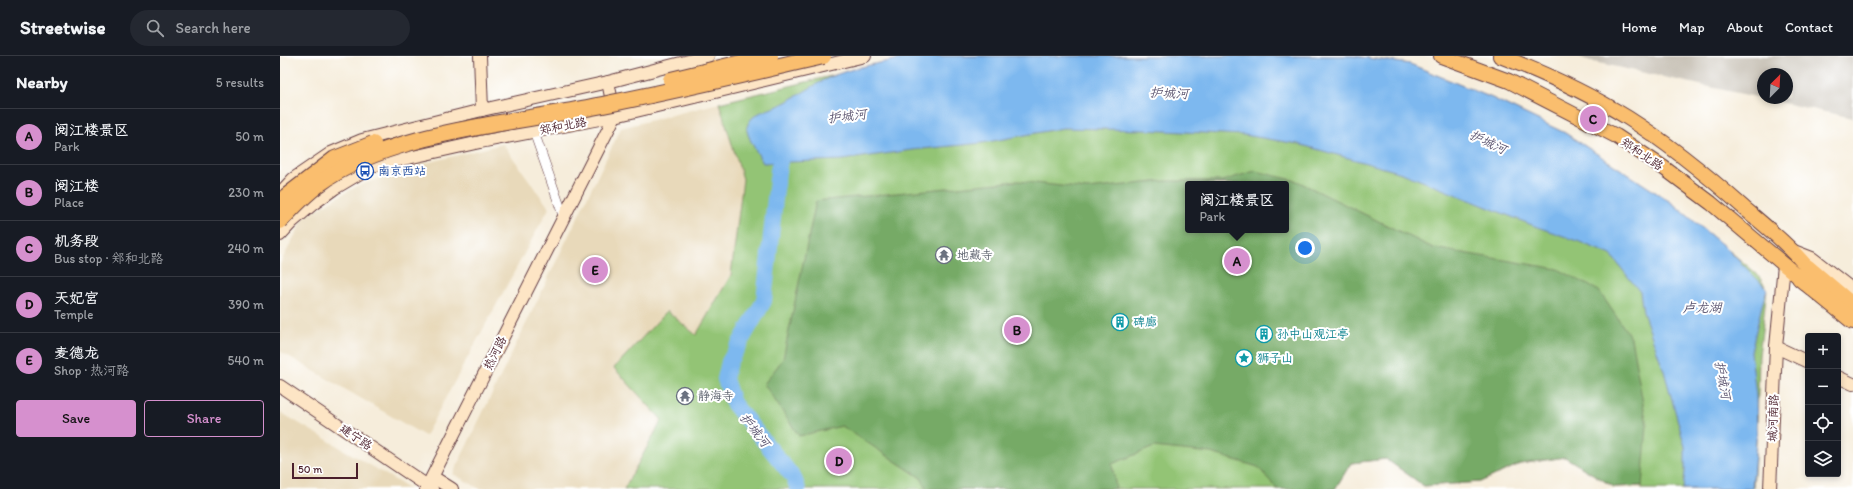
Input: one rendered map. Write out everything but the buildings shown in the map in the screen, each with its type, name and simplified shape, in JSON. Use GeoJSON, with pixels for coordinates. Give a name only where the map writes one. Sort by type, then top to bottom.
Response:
{"type":"FeatureCollection","features":[{"type":"Feature","properties":{"kind":"highway"},"geometry":{"type":"LineString","coordinates":[[280,204],[302,184],[335,159],[398,136],[591,99],[770,56]]}},
{"type":"Feature","properties":{"kind":"highway"},"geometry":{"type":"LineString","coordinates":[[280,221],[320,183],[372,155],[445,134],[588,108],[823,56]]}},
{"type":"Feature","properties":{"kind":"highway"},"geometry":{"type":"LineString","coordinates":[[1803,272],[1853,306]]}},
{"type":"Feature","properties":{"kind":"highway"},"geometry":{"type":"LineString","coordinates":[[1803,272],[1853,322]]}},
{"type":"Feature","properties":{"kind":"main road"},"geometry":{"type":"LineString","coordinates":[[480,56],[482,110]]}},
{"type":"Feature","properties":{"kind":"main road"},"geometry":{"type":"LineString","coordinates":[[280,193],[293,180],[331,153],[362,140],[482,110],[608,82],[708,56]]}},
{"type":"Feature","properties":{"kind":"main road","name":"郑和北路"},"geometry":{"type":"LineString","coordinates":[[280,235],[292,222],[334,188],[372,166],[480,142],[615,116],[866,56]]}},
{"type":"Feature","properties":{"kind":"main road","name":"郑和北路"},"geometry":{"type":"LineString","coordinates":[[1441,56],[1509,81],[1616,136],[1664,168],[1710,203],[1784,265],[1803,272]]}},
{"type":"Feature","properties":{"kind":"main road","name":"郑和北路"},"geometry":{"type":"LineString","coordinates":[[1500,56],[1580,91],[1628,118],[1692,165],[1794,251],[1803,272]]}},
{"type":"Feature","properties":{"kind":"main road"},"geometry":{"type":"LineString","coordinates":[[608,82],[615,116]]}},
{"type":"Feature","properties":{"kind":"main road","name":"热河路"},"geometry":{"type":"LineString","coordinates":[[430,485],[615,116]]}},
{"type":"Feature","properties":{"kind":"main road"},"geometry":{"type":"LineString","coordinates":[[1794,251],[1812,258],[1853,290]]}},
{"type":"Feature","properties":{"kind":"main road","name":"城河南路"},"geometry":{"type":"LineString","coordinates":[[1770,489],[1776,346],[1784,265]]}},
{"type":"Feature","properties":{"kind":"main road"},"geometry":{"type":"LineString","coordinates":[[1776,346],[1805,360]]}},
{"type":"Feature","properties":{"kind":"main road"},"geometry":{"type":"LineString","coordinates":[[1841,378],[1853,384]]}},
{"type":"Feature","properties":{"kind":"main road","name":"建宁路"},"geometry":{"type":"LineString","coordinates":[[280,386],[430,485],[452,489]]}},
{"type":"Feature","properties":{"kind":"street"},"geometry":{"type":"LineString","coordinates":[[482,110],[534,132],[564,218]]}},
{"type":"Feature","properties":{"kind":"shaded area"},"geometry":{"type":"Polygon","coordinates":[[[1578,56],[1853,56],[1853,118],[1788,104],[1793,104],[1793,68],[1757,68],[1757,97],[1589,61],[1578,56]]]}},
{"type":"Feature","properties":{"kind":"shaded area"},"geometry":{"type":"Polygon","coordinates":[[[719,103],[743,179],[732,275],[696,335],[662,420],[624,489],[480,489],[453,474],[621,128],[719,103]]]}},
{"type":"Feature","properties":{"kind":"shaded area"},"geometry":{"type":"Polygon","coordinates":[[[503,144],[549,208],[425,436],[280,351],[280,264],[305,216],[357,186],[422,164],[503,144]]]}},
{"type":"Feature","properties":{"kind":"shaded area"},"geometry":{"type":"Polygon","coordinates":[[[280,412],[410,489],[280,489],[280,412]]]}},
{"type":"Feature","properties":{"kind":"green space"},"geometry":{"type":"Polygon","coordinates":[[[914,56],[1353,56],[1410,64],[1492,98],[1565,133],[1672,203],[1757,274],[1767,289],[1759,356],[1757,429],[1753,489],[1642,489],[1642,486],[1614,487],[1565,457],[1520,464],[1480,482],[1424,486],[1386,459],[1351,463],[1335,489],[624,489],[662,420],[614,368],[667,311],[696,335],[731,275],[743,179],[719,103],[914,56]]]}},
{"type":"Feature","properties":{"kind":"green space"},"geometry":{"type":"Polygon","coordinates":[[[1255,171],[1297,181],[1433,248],[1558,269],[1599,291],[1631,338],[1647,425],[1642,486],[1614,487],[1565,457],[1520,464],[1480,482],[1424,486],[1386,459],[1351,463],[1335,489],[1277,489],[1258,467],[1211,453],[1154,447],[1112,464],[1116,489],[927,489],[921,478],[842,426],[799,436],[764,384],[783,359],[816,201],[1018,181],[1087,189],[1163,181],[1185,181],[1185,233],[1289,233],[1289,181],[1222,181],[1255,171]]]}},
{"type":"Feature","properties":{"kind":"water","name":"卢龙湖"},"geometry":{"type":"Polygon","coordinates":[[[913,56],[1353,56],[1410,64],[1492,98],[1565,133],[1672,203],[1725,247],[1767,289],[1751,352],[1756,396],[1757,429],[1752,489],[1683,489],[1685,447],[1664,371],[1643,312],[1640,292],[1611,255],[1402,173],[1298,144],[1244,135],[1063,128],[982,143],[912,150],[842,160],[763,163],[750,139],[747,130],[749,122],[757,115],[782,104],[823,80],[838,74],[866,66],[913,56]]]}},
{"type":"Feature","properties":{"kind":"waterway","name":"护城河"},"geometry":{"type":"LineString","coordinates":[[784,142],[778,171],[764,301],[729,362],[725,379],[733,403],[794,478],[798,489]]}},
{"type":"Feature","properties":{"kind":"place","name":"机务段"},"geometry":{"type":"Point","coordinates":[1593,119]}},
{"type":"Feature","properties":{"kind":"place","name":"南京西站"},"geometry":{"type":"Point","coordinates":[365,171]}},
{"type":"Feature","properties":{"kind":"place","name":"地藏寺"},"geometry":{"type":"Point","coordinates":[944,255]}},
{"type":"Feature","properties":{"kind":"place","name":"阅江楼景区"},"geometry":{"type":"Point","coordinates":[1237,261]}},
{"type":"Feature","properties":{"kind":"place","name":"麦德龙"},"geometry":{"type":"Point","coordinates":[595,270]}},
{"type":"Feature","properties":{"kind":"place","name":"碑廊"},"geometry":{"type":"Point","coordinates":[1120,322]}},
{"type":"Feature","properties":{"kind":"place","name":"阅江楼"},"geometry":{"type":"Point","coordinates":[1017,330]}},
{"type":"Feature","properties":{"kind":"place","name":"孙中山观江亭"},"geometry":{"type":"Point","coordinates":[1264,334]}},
{"type":"Feature","properties":{"kind":"place","name":"狮子山"},"geometry":{"type":"Point","coordinates":[1244,358]}},
{"type":"Feature","properties":{"kind":"place","name":"静海寺"},"geometry":{"type":"Point","coordinates":[685,396]}},
{"type":"Feature","properties":{"kind":"place","name":"天妃宫"},"geometry":{"type":"Point","coordinates":[839,461]}}]}
